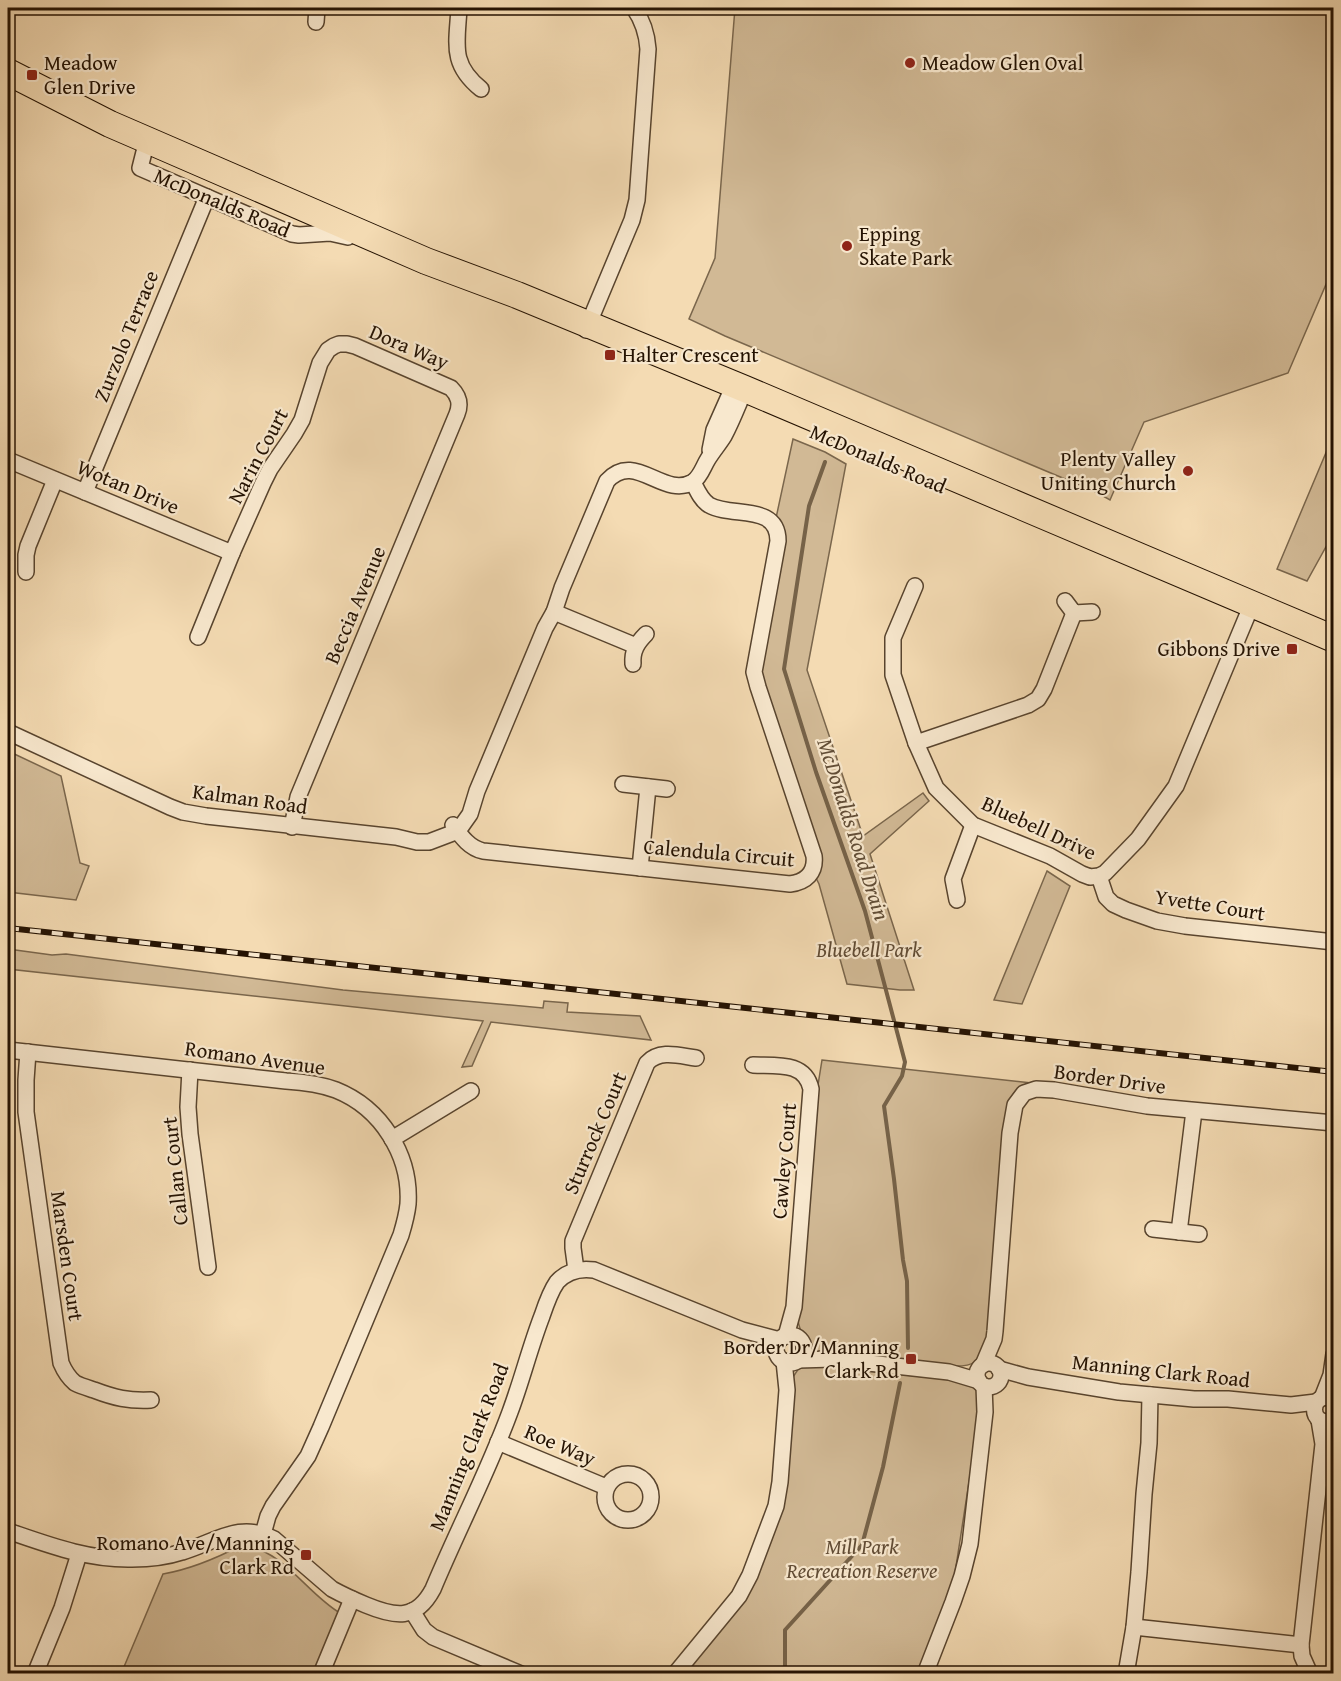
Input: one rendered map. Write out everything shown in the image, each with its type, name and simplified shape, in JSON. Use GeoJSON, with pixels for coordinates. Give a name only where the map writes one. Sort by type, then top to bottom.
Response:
{"type":"FeatureCollection","features":[{"type":"Feature","properties":{"kind":"main road","name":"McDonalds Road"},"geometry":{"type":"LineString","coordinates":[[8,72],[110,124],[414,256],[514,304],[586,330],[1334,639]]}},
{"type":"Feature","properties":{"kind":"main road","name":"McDonalds Road"},"geometry":{"type":"LineString","coordinates":[[8,84],[61,107],[110,124]]}},
{"type":"Feature","properties":{"kind":"main road","name":"McDonalds Road"},"geometry":{"type":"LineString","coordinates":[[737,393],[1246,616],[1334,652]]}},
{"type":"Feature","properties":{"kind":"street"},"geometry":{"type":"LineString","coordinates":[[459,8],[457,42],[459,63],[472,81],[482,89]]}},
{"type":"Feature","properties":{"kind":"street"},"geometry":{"type":"LineString","coordinates":[[586,330],[636,209],[648,49],[644,26],[634,8]]}},
{"type":"Feature","properties":{"kind":"street","name":"McDonalds Road"},"geometry":{"type":"LineString","coordinates":[[147,140],[140,168],[292,234],[330,233],[414,256]]}},
{"type":"Feature","properties":{"kind":"street","name":"Zurzolo Terrace"},"geometry":{"type":"LineString","coordinates":[[85,492],[207,197]]}},
{"type":"Feature","properties":{"kind":"street","name":"Dora Way"},"geometry":{"type":"LineString","coordinates":[[334,346],[347,344],[355,346],[447,386],[455,392],[459,401]]}},
{"type":"Feature","properties":{"kind":"street","name":"Narin Court"},"geometry":{"type":"LineString","coordinates":[[198,637],[232,553],[270,469],[299,427],[320,363],[328,350],[334,346]]}},
{"type":"Feature","properties":{"kind":"street"},"geometry":{"type":"LineString","coordinates":[[455,827],[470,814],[477,791],[540,639],[554,612],[603,488],[610,477],[626,470],[671,485],[693,482],[724,435],[737,393]]}},
{"type":"Feature","properties":{"kind":"street","name":"Beccia Avenue"},"geometry":{"type":"LineString","coordinates":[[292,827],[298,797],[457,414],[459,401]]}},
{"type":"Feature","properties":{"kind":"street","name":"Wotan Drive"},"geometry":{"type":"LineString","coordinates":[[8,460],[232,553]]}},
{"type":"Feature","properties":{"kind":"street"},"geometry":{"type":"LineString","coordinates":[[26,572],[28,546],[55,480]]}},
{"type":"Feature","properties":{"kind":"street","name":"Calendula Circuit"},"geometry":{"type":"LineString","coordinates":[[455,827],[467,843],[477,850],[790,884],[807,878],[813,870],[814,856],[754,672],[778,541],[777,529],[766,518],[708,504],[693,482]]}},
{"type":"Feature","properties":{"kind":"street","name":"Bluebell Drive"},"geometry":{"type":"LineString","coordinates":[[915,586],[893,638],[893,675],[916,743],[936,788],[973,825],[1050,856],[1082,874],[1090,877],[1099,876]]}},
{"type":"Feature","properties":{"kind":"street"},"geometry":{"type":"LineString","coordinates":[[916,743],[1028,705],[1038,699],[1044,689],[1070,607],[1092,612]]}},
{"type":"Feature","properties":{"kind":"street"},"geometry":{"type":"LineString","coordinates":[[554,612],[636,646]]}},
{"type":"Feature","properties":{"kind":"street"},"geometry":{"type":"LineString","coordinates":[[1099,876],[1106,873],[1138,839],[1176,786],[1246,616]]}},
{"type":"Feature","properties":{"kind":"street"},"geometry":{"type":"LineString","coordinates":[[633,664],[636,646],[646,634]]}},
{"type":"Feature","properties":{"kind":"street","name":"Kalman Road"},"geometry":{"type":"LineString","coordinates":[[8,732],[183,812],[292,827],[396,837],[455,827]]}},
{"type":"Feature","properties":{"kind":"street"},"geometry":{"type":"LineString","coordinates":[[622,784],[667,789]]}},
{"type":"Feature","properties":{"kind":"street"},"geometry":{"type":"LineString","coordinates":[[640,868],[648,787]]}},
{"type":"Feature","properties":{"kind":"street"},"geometry":{"type":"LineString","coordinates":[[957,900],[953,879],[973,825]]}},
{"type":"Feature","properties":{"kind":"street","name":"Yvette Court"},"geometry":{"type":"LineString","coordinates":[[1099,876],[1106,897],[1113,904],[1157,921],[1334,942]]}},
{"type":"Feature","properties":{"kind":"street","name":"Romano Avenue"},"geometry":{"type":"LineString","coordinates":[[8,1050],[310,1083],[336,1090],[356,1101],[374,1114],[392,1139],[403,1161],[406,1176],[408,1204],[401,1235],[308,1456],[288,1484],[266,1501],[258,1533]]}},
{"type":"Feature","properties":{"kind":"street","name":"Marsden Court"},"geometry":{"type":"LineString","coordinates":[[28,1053],[26,1112],[61,1363],[70,1377],[83,1386],[117,1399],[151,1400]]}},
{"type":"Feature","properties":{"kind":"street","name":"Sturrock Court"},"geometry":{"type":"LineString","coordinates":[[576,1270],[573,1241],[648,1063],[657,1055],[663,1054],[696,1058]]}},
{"type":"Feature","properties":{"kind":"street","name":"Cawley Court"},"geometry":{"type":"LineString","coordinates":[[675,1674],[739,1596],[750,1575],[776,1506],[778,1494],[811,1089],[809,1080],[801,1071],[783,1066],[753,1065]]}},
{"type":"Feature","properties":{"kind":"street","name":"Callan Court"},"geometry":{"type":"LineString","coordinates":[[190,1070],[188,1107],[190,1134],[208,1267]]}},
{"type":"Feature","properties":{"kind":"street","name":"Border Drive"},"geometry":{"type":"LineString","coordinates":[[990,1375],[1012,1115],[1018,1099],[1030,1090],[1054,1090],[1147,1106],[1334,1123]]}},
{"type":"Feature","properties":{"kind":"street"},"geometry":{"type":"LineString","coordinates":[[392,1139],[471,1091]]}},
{"type":"Feature","properties":{"kind":"street"},"geometry":{"type":"LineString","coordinates":[[1179,1232],[1194,1111]]}},
{"type":"Feature","properties":{"kind":"street"},"geometry":{"type":"LineString","coordinates":[[1153,1229],[1199,1234]]}},
{"type":"Feature","properties":{"kind":"street","name":"Manning Clark Road"},"geometry":{"type":"LineString","coordinates":[[412,1611],[425,1601],[433,1588],[498,1442],[548,1300],[562,1278],[576,1270],[603,1272],[790,1349],[833,1359],[949,1372],[1028,1377],[1119,1392],[1194,1399],[1228,1399],[1325,1409]]}},
{"type":"Feature","properties":{"kind":"street"},"geometry":{"type":"LineString","coordinates":[[1310,1674],[1302,1656],[1301,1645],[1325,1409],[1334,1354]]}},
{"type":"Feature","properties":{"kind":"street"},"geometry":{"type":"LineString","coordinates":[[925,1674],[966,1563],[973,1526],[990,1375]]}},
{"type":"Feature","properties":{"kind":"street"},"geometry":{"type":"LineString","coordinates":[[1126,1674],[1134,1627],[1144,1494],[1155,1395]]}},
{"type":"Feature","properties":{"kind":"street","name":"Roe Way"},"geometry":{"type":"LineString","coordinates":[[498,1442],[606,1487]]}},
{"type":"Feature","properties":{"kind":"street"},"geometry":{"type":"LineString","coordinates":[[8,1531],[78,1554],[117,1559],[154,1558],[206,1544],[226,1534],[258,1533],[280,1544],[332,1589],[380,1611],[400,1614],[412,1611],[424,1630],[433,1637],[521,1674]]}},
{"type":"Feature","properties":{"kind":"street"},"geometry":{"type":"LineString","coordinates":[[35,1674],[62,1608],[78,1554]]}},
{"type":"Feature","properties":{"kind":"street"},"geometry":{"type":"LineString","coordinates":[[321,1674],[351,1599]]}},
{"type":"Feature","properties":{"kind":"street"},"geometry":{"type":"LineString","coordinates":[[1134,1627],[1301,1645]]}},
{"type":"Feature","properties":{"kind":"green space"},"geometry":{"type":"Polygon","coordinates":[[[735,8],[1333,8],[1333,268],[1288,373],[1144,422],[1110,500],[1096,492],[689,319],[715,258],[735,8]]]}},
{"type":"Feature","properties":{"kind":"green space"},"geometry":{"type":"Polygon","coordinates":[[[1333,436],[1333,534],[1307,581],[1277,569],[1333,436]]]}},
{"type":"Feature","properties":{"kind":"green space","name":"Bluebell Park"},"geometry":{"type":"Polygon","coordinates":[[[793,439],[825,452],[846,464],[807,670],[863,836],[923,793],[929,801],[870,854],[914,990],[847,984],[815,876],[760,669],[776,518],[793,439]]]}},
{"type":"Feature","properties":{"kind":"green space"},"geometry":{"type":"Polygon","coordinates":[[[8,751],[61,776],[80,863],[89,866],[76,900],[8,892],[8,751]]]}},
{"type":"Feature","properties":{"kind":"green space"},"geometry":{"type":"Polygon","coordinates":[[[1047,871],[1070,886],[1022,1004],[994,1000],[1047,871]]]}},
{"type":"Feature","properties":{"kind":"green space"},"geometry":{"type":"Polygon","coordinates":[[[8,949],[52,955],[66,954],[343,990],[543,1008],[544,1001],[568,1003],[567,1012],[640,1016],[651,1040],[491,1022],[472,1066],[462,1067],[483,1021],[8,969],[8,949]]]}},
{"type":"Feature","properties":{"kind":"green space"},"geometry":{"type":"Polygon","coordinates":[[[822,1060],[1032,1083],[1018,1089],[1009,1103],[988,1340],[979,1358],[972,1364],[952,1366],[817,1351],[802,1333],[798,1320],[813,1116],[822,1060]]]}},
{"type":"Feature","properties":{"kind":"green space","name":"Mill Park Recreation Reserve"},"geometry":{"type":"Polygon","coordinates":[[[804,1365],[963,1381],[979,1389],[981,1404],[953,1586],[918,1673],[682,1674],[744,1599],[784,1491],[793,1377],[804,1365]]]}},
{"type":"Feature","properties":{"kind":"green space"},"geometry":{"type":"Polygon","coordinates":[[[242,1545],[257,1549],[282,1563],[340,1613],[315,1673],[121,1674],[163,1574],[204,1562],[242,1545]]]}},
{"type":"Feature","properties":{"kind":"waterway","name":"McDonalds Road Drain"},"geometry":{"type":"LineString","coordinates":[[825,462],[809,506],[784,669],[816,772],[865,911],[905,1062],[902,1076],[884,1106],[907,1281],[908,1348]]}},
{"type":"Feature","properties":{"kind":"waterway","name":"McDonalds Road Drain"},"geometry":{"type":"LineString","coordinates":[[785,1674],[785,1630],[862,1545],[883,1467],[900,1383]]}},
{"type":"Feature","properties":{"kind":"railway"},"geometry":{"type":"LineString","coordinates":[[8,928],[1334,1072]]}},
{"type":"Feature","properties":{"kind":"place","name":"Meadow Glen Oval"},"geometry":{"type":"Point","coordinates":[910,63]}},
{"type":"Feature","properties":{"kind":"place","name":"Meadow Glen Drive"},"geometry":{"type":"Point","coordinates":[32,75]}},
{"type":"Feature","properties":{"kind":"place","name":"Epping Skate Park"},"geometry":{"type":"Point","coordinates":[847,246]}},
{"type":"Feature","properties":{"kind":"place","name":"Halter Crescent"},"geometry":{"type":"Point","coordinates":[610,355]}},
{"type":"Feature","properties":{"kind":"place","name":"Plenty Valley Uniting Church"},"geometry":{"type":"Point","coordinates":[1188,471]}},
{"type":"Feature","properties":{"kind":"place","name":"Gibbons Drive"},"geometry":{"type":"Point","coordinates":[1292,649]}},
{"type":"Feature","properties":{"kind":"place","name":"Border Dr/Manning Clark Rd"},"geometry":{"type":"Point","coordinates":[911,1359]}},
{"type":"Feature","properties":{"kind":"place","name":"Romano Ave/Manning Clark Rd"},"geometry":{"type":"Point","coordinates":[306,1555]}}]}
